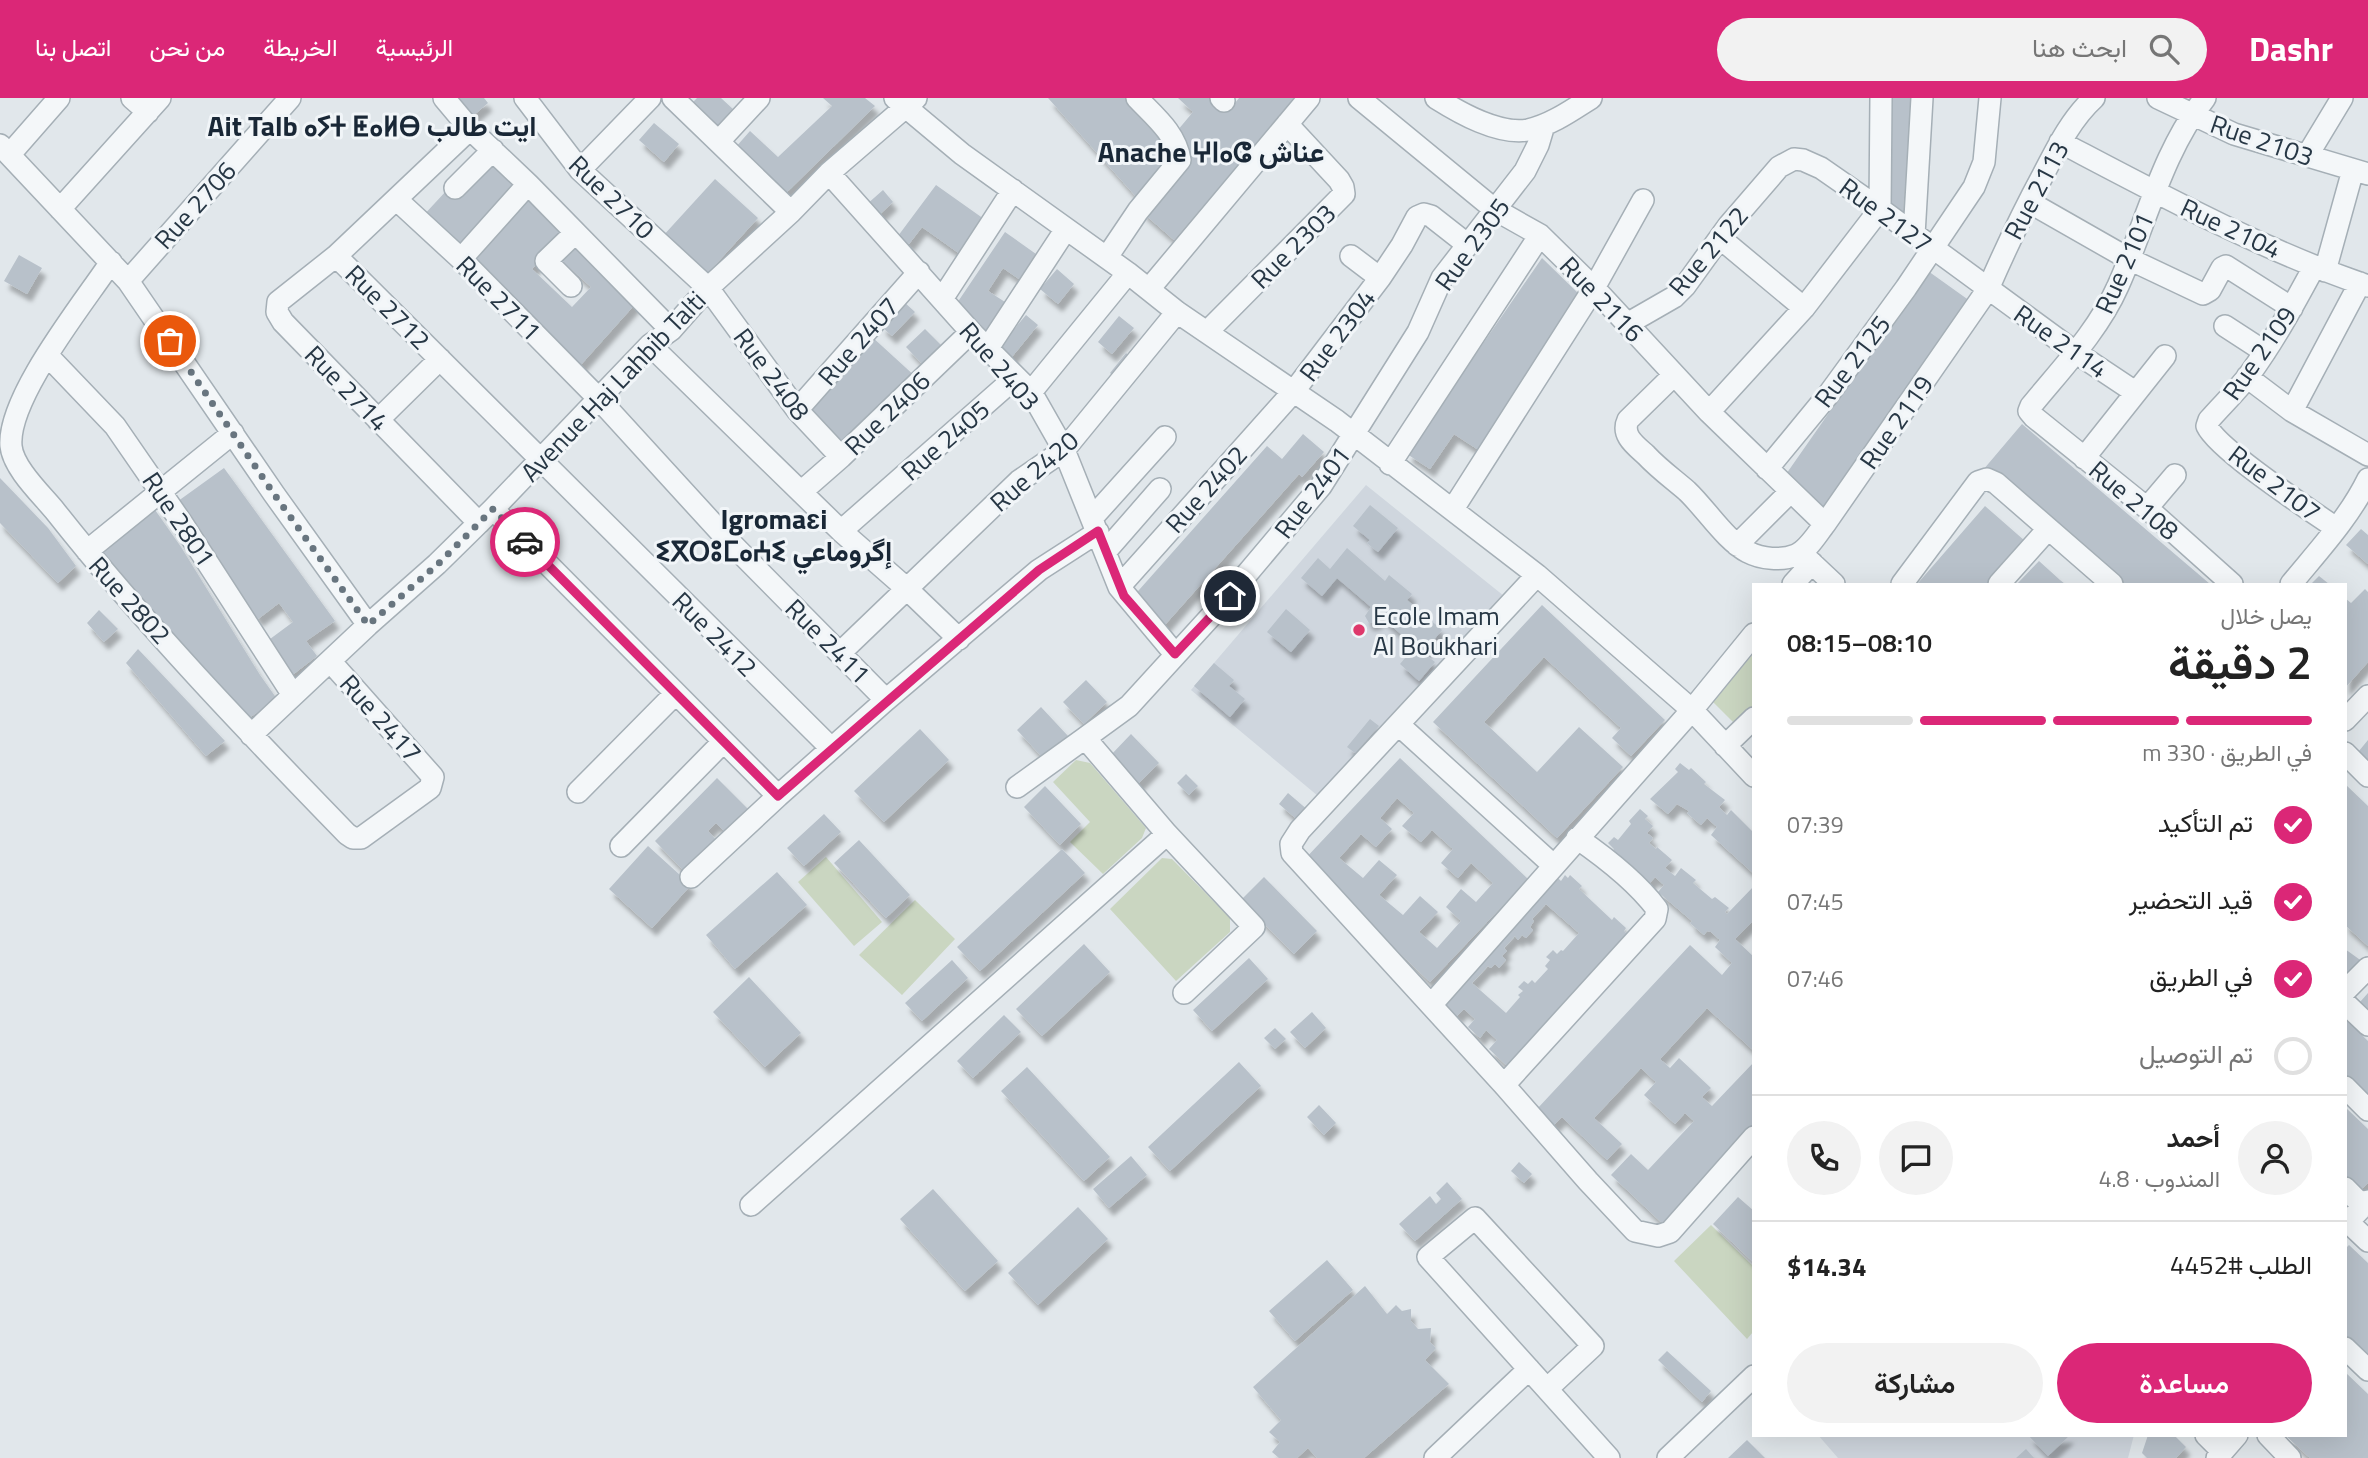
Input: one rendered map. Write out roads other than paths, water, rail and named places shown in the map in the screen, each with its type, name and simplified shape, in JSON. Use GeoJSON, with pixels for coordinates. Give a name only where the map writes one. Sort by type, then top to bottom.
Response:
{"type":"FeatureCollection","features":[{"type":"Feature","properties":{"kind":"street"},"geometry":{"type":"LineString","coordinates":[[59,98],[5,150],[128,281],[368,625]]}},
{"type":"Feature","properties":{"kind":"street"},"geometry":{"type":"LineString","coordinates":[[60,209],[154,105],[132,98]]}},
{"type":"Feature","properties":{"kind":"street","name":"Rue 2706"},"geometry":{"type":"LineString","coordinates":[[128,281],[290,98]]}},
{"type":"Feature","properties":{"kind":"street"},"geometry":{"type":"LineString","coordinates":[[444,98],[470,128],[670,330]]}},
{"type":"Feature","properties":{"kind":"street","name":"Rue 2710"},"geometry":{"type":"LineString","coordinates":[[525,98],[580,170],[708,288]]}},
{"type":"Feature","properties":{"kind":"street"},"geometry":{"type":"LineString","coordinates":[[580,170],[650,98]]}},
{"type":"Feature","properties":{"kind":"street"},"geometry":{"type":"LineString","coordinates":[[673,98],[791,212]]}},
{"type":"Feature","properties":{"kind":"street"},"geometry":{"type":"LineString","coordinates":[[719,141],[759,98]]}},
{"type":"Feature","properties":{"kind":"street"},"geometry":{"type":"LineString","coordinates":[[1107,257],[1138,211],[1180,160],[1166,127],[1137,98]]}},
{"type":"Feature","properties":{"kind":"street"},"geometry":{"type":"LineString","coordinates":[[1149,289],[1309,98]]}},
{"type":"Feature","properties":{"kind":"street","name":"Rue 2116"},"geometry":{"type":"LineString","coordinates":[[1359,98],[1494,209],[1540,235],[1594,288],[1709,412],[1825,524]]}},
{"type":"Feature","properties":{"kind":"street"},"geometry":{"type":"LineString","coordinates":[[1436,98],[1482,124],[1525,130],[1544,125],[1591,98]]}},
{"type":"Feature","properties":{"kind":"street"},"geometry":{"type":"LineString","coordinates":[[1709,412],[1804,308],[1880,209],[1881,98]]}},
{"type":"Feature","properties":{"kind":"street"},"geometry":{"type":"LineString","coordinates":[[1914,235],[1922,98]]}},
{"type":"Feature","properties":{"kind":"street","name":"Rue 2125"},"geometry":{"type":"LineString","coordinates":[[1767,469],[1828,395],[1932,249],[1980,175],[1984,162],[1990,98]]}},
{"type":"Feature","properties":{"kind":"street","name":"Rue 2113"},"geometry":{"type":"LineString","coordinates":[[1988,289],[2060,142],[2084,107],[2094,98]]}},
{"type":"Feature","properties":{"kind":"street","name":"Rue 2103"},"geometry":{"type":"LineString","coordinates":[[2158,98],[2235,134],[2360,172]]}},
{"type":"Feature","properties":{"kind":"street","name":"Rue 2101"},"geometry":{"type":"LineString","coordinates":[[2034,417],[2029,411],[2031,406],[2099,323],[2118,288],[2155,192],[2191,115],[2205,98]]}},
{"type":"Feature","properties":{"kind":"street"},"geometry":{"type":"LineString","coordinates":[[2307,156],[2342,98]]}},
{"type":"Feature","properties":{"kind":"street"},"geometry":{"type":"LineString","coordinates":[[906,101],[962,154],[1128,272],[1177,312],[1355,435],[1536,575],[1692,710],[1752,774]]}},
{"type":"Feature","properties":{"kind":"street","name":"Avenue Haj Lahbib Talti"},"geometry":{"type":"LineString","coordinates":[[251,735],[368,625],[437,565],[650,345],[670,330],[708,288],[906,101]]}},
{"type":"Feature","properties":{"kind":"street","name":"Rue 2303"},"geometry":{"type":"LineString","coordinates":[[1207,332],[1343,194],[1339,180],[1287,124]]}},
{"type":"Feature","properties":{"kind":"street","name":"Rue 2305"},"geometry":{"type":"LineString","coordinates":[[1355,435],[1418,331],[1442,278],[1525,171],[1544,125]]}},
{"type":"Feature","properties":{"kind":"street","name":"Rue 2712"},"geometry":{"type":"LineString","coordinates":[[470,128],[336,256],[540,460]]}},
{"type":"Feature","properties":{"kind":"street","name":"Rue 2104"},"geometry":{"type":"LineString","coordinates":[[2060,142],[2155,192],[2319,269],[2364,285]]}},
{"type":"Feature","properties":{"kind":"street"},"geometry":{"type":"LineString","coordinates":[[455,188],[493,150]]}},
{"type":"Feature","properties":{"kind":"street","name":"Rue 2127"},"geometry":{"type":"LineString","coordinates":[[1779,167],[1794,159],[1812,163],[1880,209],[1988,289]]}},
{"type":"Feature","properties":{"kind":"street","name":"Rue 2122"},"geometry":{"type":"LineString","coordinates":[[1627,324],[1674,296],[1685,286],[1720,238],[1779,167]]}},
{"type":"Feature","properties":{"kind":"street","name":"Rue 2109"},"geometry":{"type":"LineString","coordinates":[[2214,437],[2207,426],[2209,420],[2247,377],[2319,269],[2360,172]]}},
{"type":"Feature","properties":{"kind":"street","name":"Rue 2403"},"geometry":{"type":"LineString","coordinates":[[829,173],[971,332],[1023,384],[1064,450],[1119,587],[1175,654]]}},
{"type":"Feature","properties":{"kind":"street"},"geometry":{"type":"LineString","coordinates":[[461,259],[528,184]]}},
{"type":"Feature","properties":{"kind":"street"},"geometry":{"type":"LineString","coordinates":[[942,299],[1013,190]]}},
{"type":"Feature","properties":{"kind":"street","name":"Rue 2711"},"geometry":{"type":"LineString","coordinates":[[397,200],[461,259],[598,398]]}},
{"type":"Feature","properties":{"kind":"street"},"geometry":{"type":"LineString","coordinates":[[1453,509],[1594,288],[1643,200]]}},
{"type":"Feature","properties":{"kind":"street"},"geometry":{"type":"LineString","coordinates":[[2029,202],[2129,259],[2203,294],[2210,290],[2222,268],[2230,267],[2292,308]]}},
{"type":"Feature","properties":{"kind":"street","name":"Rue 2304"},"geometry":{"type":"LineString","coordinates":[[1294,391],[1380,278],[1417,217],[1431,216],[1468,245]]}},
{"type":"Feature","properties":{"kind":"street"},"geometry":{"type":"LineString","coordinates":[[988,348],[1066,229]]}},
{"type":"Feature","properties":{"kind":"street"},"geometry":{"type":"LineString","coordinates":[[571,286],[546,261],[575,233]]}},
{"type":"Feature","properties":{"kind":"street"},"geometry":{"type":"LineString","coordinates":[[1390,464],[1540,235]]}},
{"type":"Feature","properties":{"kind":"street"},"geometry":{"type":"LineString","coordinates":[[1720,238],[1804,308]]}},
{"type":"Feature","properties":{"kind":"street","name":"Rue 2714"},"geometry":{"type":"LineString","coordinates":[[336,256],[278,302],[277,312],[284,322],[378,420],[486,516],[675,694],[778,796]]}},
{"type":"Feature","properties":{"kind":"street","name":"Rue 2304"},"geometry":{"type":"LineString","coordinates":[[1351,256],[1380,278]]}},
{"type":"Feature","properties":{"kind":"street"},"geometry":{"type":"LineString","coordinates":[[48,356],[111,262]]}},
{"type":"Feature","properties":{"kind":"street","name":"Rue 2407"},"geometry":{"type":"LineString","coordinates":[[797,410],[919,272]]}},
{"type":"Feature","properties":{"kind":"street","name":"Rue 2405"},"geometry":{"type":"LineString","coordinates":[[841,531],[1023,384],[1128,272]]}},
{"type":"Feature","properties":{"kind":"street"},"geometry":{"type":"LineString","coordinates":[[2292,411],[2364,285]]}},
{"type":"Feature","properties":{"kind":"street","name":"Rue 2408"},"geometry":{"type":"LineString","coordinates":[[708,288],[797,410],[841,457]]}},
{"type":"Feature","properties":{"kind":"street","name":"Rue 2114"},"geometry":{"type":"LineString","coordinates":[[1988,289],[2135,392]]}},
{"type":"Feature","properties":{"kind":"street","name":"Rue 2119"},"geometry":{"type":"LineString","coordinates":[[1794,583],[1825,524],[1988,289]]}},
{"type":"Feature","properties":{"kind":"street","name":"Rue 2420"},"geometry":{"type":"LineString","coordinates":[[840,653],[1019,481],[1064,450],[1177,312]]}},
{"type":"Feature","properties":{"kind":"street"},"geometry":{"type":"LineString","coordinates":[[2225,326],[2265,352]]}},
{"type":"Feature","properties":{"kind":"street","name":"Rue 2406"},"geometry":{"type":"LineString","coordinates":[[801,492],[971,332]]}},
{"type":"Feature","properties":{"kind":"street"},"geometry":{"type":"LineString","coordinates":[[650,345],[841,531],[959,639]]}},
{"type":"Feature","properties":{"kind":"street","name":"Rue 2802"},"geometry":{"type":"LineString","coordinates":[[48,356],[20,402],[13,425],[11,448],[15,461],[87,551],[251,735]]}},
{"type":"Feature","properties":{"kind":"street","name":"Rue 2801"},"geometry":{"type":"LineString","coordinates":[[48,356],[115,426],[161,491],[293,695]]}},
{"type":"Feature","properties":{"kind":"street"},"geometry":{"type":"LineString","coordinates":[[2084,458],[2165,356]]}},
{"type":"Feature","properties":{"kind":"street"},"geometry":{"type":"LineString","coordinates":[[378,420],[440,359]]}},
{"type":"Feature","properties":{"kind":"street"},"geometry":{"type":"LineString","coordinates":[[1674,375],[1628,420],[1626,433],[1649,459],[1688,492],[1737,545],[1749,553],[1776,559],[1807,558],[1833,583]]}},
{"type":"Feature","properties":{"kind":"street"},"geometry":{"type":"LineString","coordinates":[[2247,377],[2292,411],[2368,455]]}},
{"type":"Feature","properties":{"kind":"street","name":"Rue 2402"},"geometry":{"type":"LineString","coordinates":[[1119,587],[1294,391]]}},
{"type":"Feature","properties":{"kind":"street","name":"Rue 2411"},"geometry":{"type":"LineString","coordinates":[[598,398],[725,537],[886,700]]}},
{"type":"Feature","properties":{"kind":"street","name":"Rue 2108"},"geometry":{"type":"LineString","coordinates":[[2034,417],[2147,509],[2231,583]]}},
{"type":"Feature","properties":{"kind":"street"},"geometry":{"type":"LineString","coordinates":[[87,551],[233,433]]}},
{"type":"Feature","properties":{"kind":"street","name":"Rue 2401"},"geometry":{"type":"LineString","coordinates":[[1017,787],[1129,706],[1291,524],[1321,486],[1355,435]]}},
{"type":"Feature","properties":{"kind":"street"},"geometry":{"type":"LineString","coordinates":[[1098,534],[1165,437]]}},
{"type":"Feature","properties":{"kind":"street","name":"Rue 2107"},"geometry":{"type":"LineString","coordinates":[[2214,437],[2336,528]]}},
{"type":"Feature","properties":{"kind":"street","name":"Rue 2412"},"geometry":{"type":"LineString","coordinates":[[540,460],[831,748]]}},
{"type":"Feature","properties":{"kind":"street"},"geometry":{"type":"LineString","coordinates":[[2147,509],[2175,475]]}},
{"type":"Feature","properties":{"kind":"street"},"geometry":{"type":"LineString","coordinates":[[1903,583],[1978,482],[1987,480],[1996,483],[2111,583]]}},
{"type":"Feature","properties":{"kind":"street"},"geometry":{"type":"LineString","coordinates":[[691,877],[831,748],[1039,570],[1098,534],[1160,489]]}},
{"type":"Feature","properties":{"kind":"street"},"geometry":{"type":"LineString","coordinates":[[2292,583],[2365,491]]}},
{"type":"Feature","properties":{"kind":"street"},"geometry":{"type":"LineString","coordinates":[[1737,545],[1790,492]]}},
{"type":"Feature","properties":{"kind":"street"},"geometry":{"type":"LineString","coordinates":[[2000,583],[2048,529]]}},
{"type":"Feature","properties":{"kind":"street"},"geometry":{"type":"LineString","coordinates":[[1536,575],[1300,830],[1291,844],[1295,858],[1635,1231],[1648,1236],[1670,1232],[1752,1140]]}},
{"type":"Feature","properties":{"kind":"street"},"geometry":{"type":"LineString","coordinates":[[1431,1005],[1692,710],[1752,636]]}},
{"type":"Feature","properties":{"kind":"street","name":"Rue 2417"},"geometry":{"type":"LineString","coordinates":[[251,735],[353,838],[361,838],[430,788],[433,783],[429,772],[330,661]]}},
{"type":"Feature","properties":{"kind":"street"},"geometry":{"type":"LineString","coordinates":[[578,792],[675,694]]}},
{"type":"Feature","properties":{"kind":"street"},"geometry":{"type":"LineString","coordinates":[[2347,718],[2368,695]]}},
{"type":"Feature","properties":{"kind":"street"},"geometry":{"type":"LineString","coordinates":[[1725,746],[1752,720]]}},
{"type":"Feature","properties":{"kind":"street"},"geometry":{"type":"LineString","coordinates":[[1399,725],[1553,865]]}},
{"type":"Feature","properties":{"kind":"street"},"geometry":{"type":"LineString","coordinates":[[1085,738],[1167,834],[1254,927],[1184,993]]}},
{"type":"Feature","properties":{"kind":"street"},"geometry":{"type":"LineString","coordinates":[[621,846],[723,742]]}},
{"type":"Feature","properties":{"kind":"street"},"geometry":{"type":"LineString","coordinates":[[2347,755],[2368,776]]}},
{"type":"Feature","properties":{"kind":"street"},"geometry":{"type":"LineString","coordinates":[[751,1205],[1167,834]]}},
{"type":"Feature","properties":{"kind":"street"},"geometry":{"type":"LineString","coordinates":[[1504,1085],[1655,919],[1657,909],[1649,898],[1598,852],[1577,838]]}},
{"type":"Feature","properties":{"kind":"street"},"geometry":{"type":"LineString","coordinates":[[2347,988],[2368,968]]}},
{"type":"Feature","properties":{"kind":"street"},"geometry":{"type":"LineString","coordinates":[[2347,1005],[2368,1025]]}},
{"type":"Feature","properties":{"kind":"street"},"geometry":{"type":"LineString","coordinates":[[2347,1089],[2368,1110]]}},
{"type":"Feature","properties":{"kind":"street"},"geometry":{"type":"LineString","coordinates":[[2347,1189],[2366,1203],[2347,1223]]}},
{"type":"Feature","properties":{"kind":"street"},"geometry":{"type":"LineString","coordinates":[[1547,1389],[1593,1346],[1475,1218],[1428,1257],[1609,1458]]}},
{"type":"Feature","properties":{"kind":"street"},"geometry":{"type":"LineString","coordinates":[[2347,1225],[2368,1241]]}},
{"type":"Feature","properties":{"kind":"street"},"geometry":{"type":"LineString","coordinates":[[2347,1350],[2368,1370]]}},
{"type":"Feature","properties":{"kind":"street"},"geometry":{"type":"LineString","coordinates":[[1436,1458],[1529,1369]]}},
{"type":"Feature","properties":{"kind":"street"},"geometry":{"type":"LineString","coordinates":[[1668,1458],[1749,1381]]}},
{"type":"Feature","properties":{"kind":"street"},"geometry":{"type":"LineString","coordinates":[[2207,1437],[2220,1454],[2235,1437]]}},
{"type":"Feature","properties":{"kind":"street"},"geometry":{"type":"LineString","coordinates":[[2270,1437],[2290,1458]]}},
{"type":"Feature","properties":{"kind":"place","name":"Ecole Imam Al Boukhari"},"geometry":{"type":"Point","coordinates":[1359,630]}},
{"type":"Feature","properties":{"kind":"district","name":"Ait Talb ⴰⵢⵜ ⵟⴰⵍⴱ ايت طالب"},"geometry":{"type":"Point","coordinates":[372,125]}},
{"type":"Feature","properties":{"kind":"district","name":"Anache ⵖⵏⴰⵛ عناش"},"geometry":{"type":"Point","coordinates":[1211,151]}},
{"type":"Feature","properties":{"kind":"district","name":"Igromaɛi ⵉⴳⵔⵓⵎⴰⵄⵉ إگروماعي"},"geometry":{"type":"Point","coordinates":[774,534]}}]}
